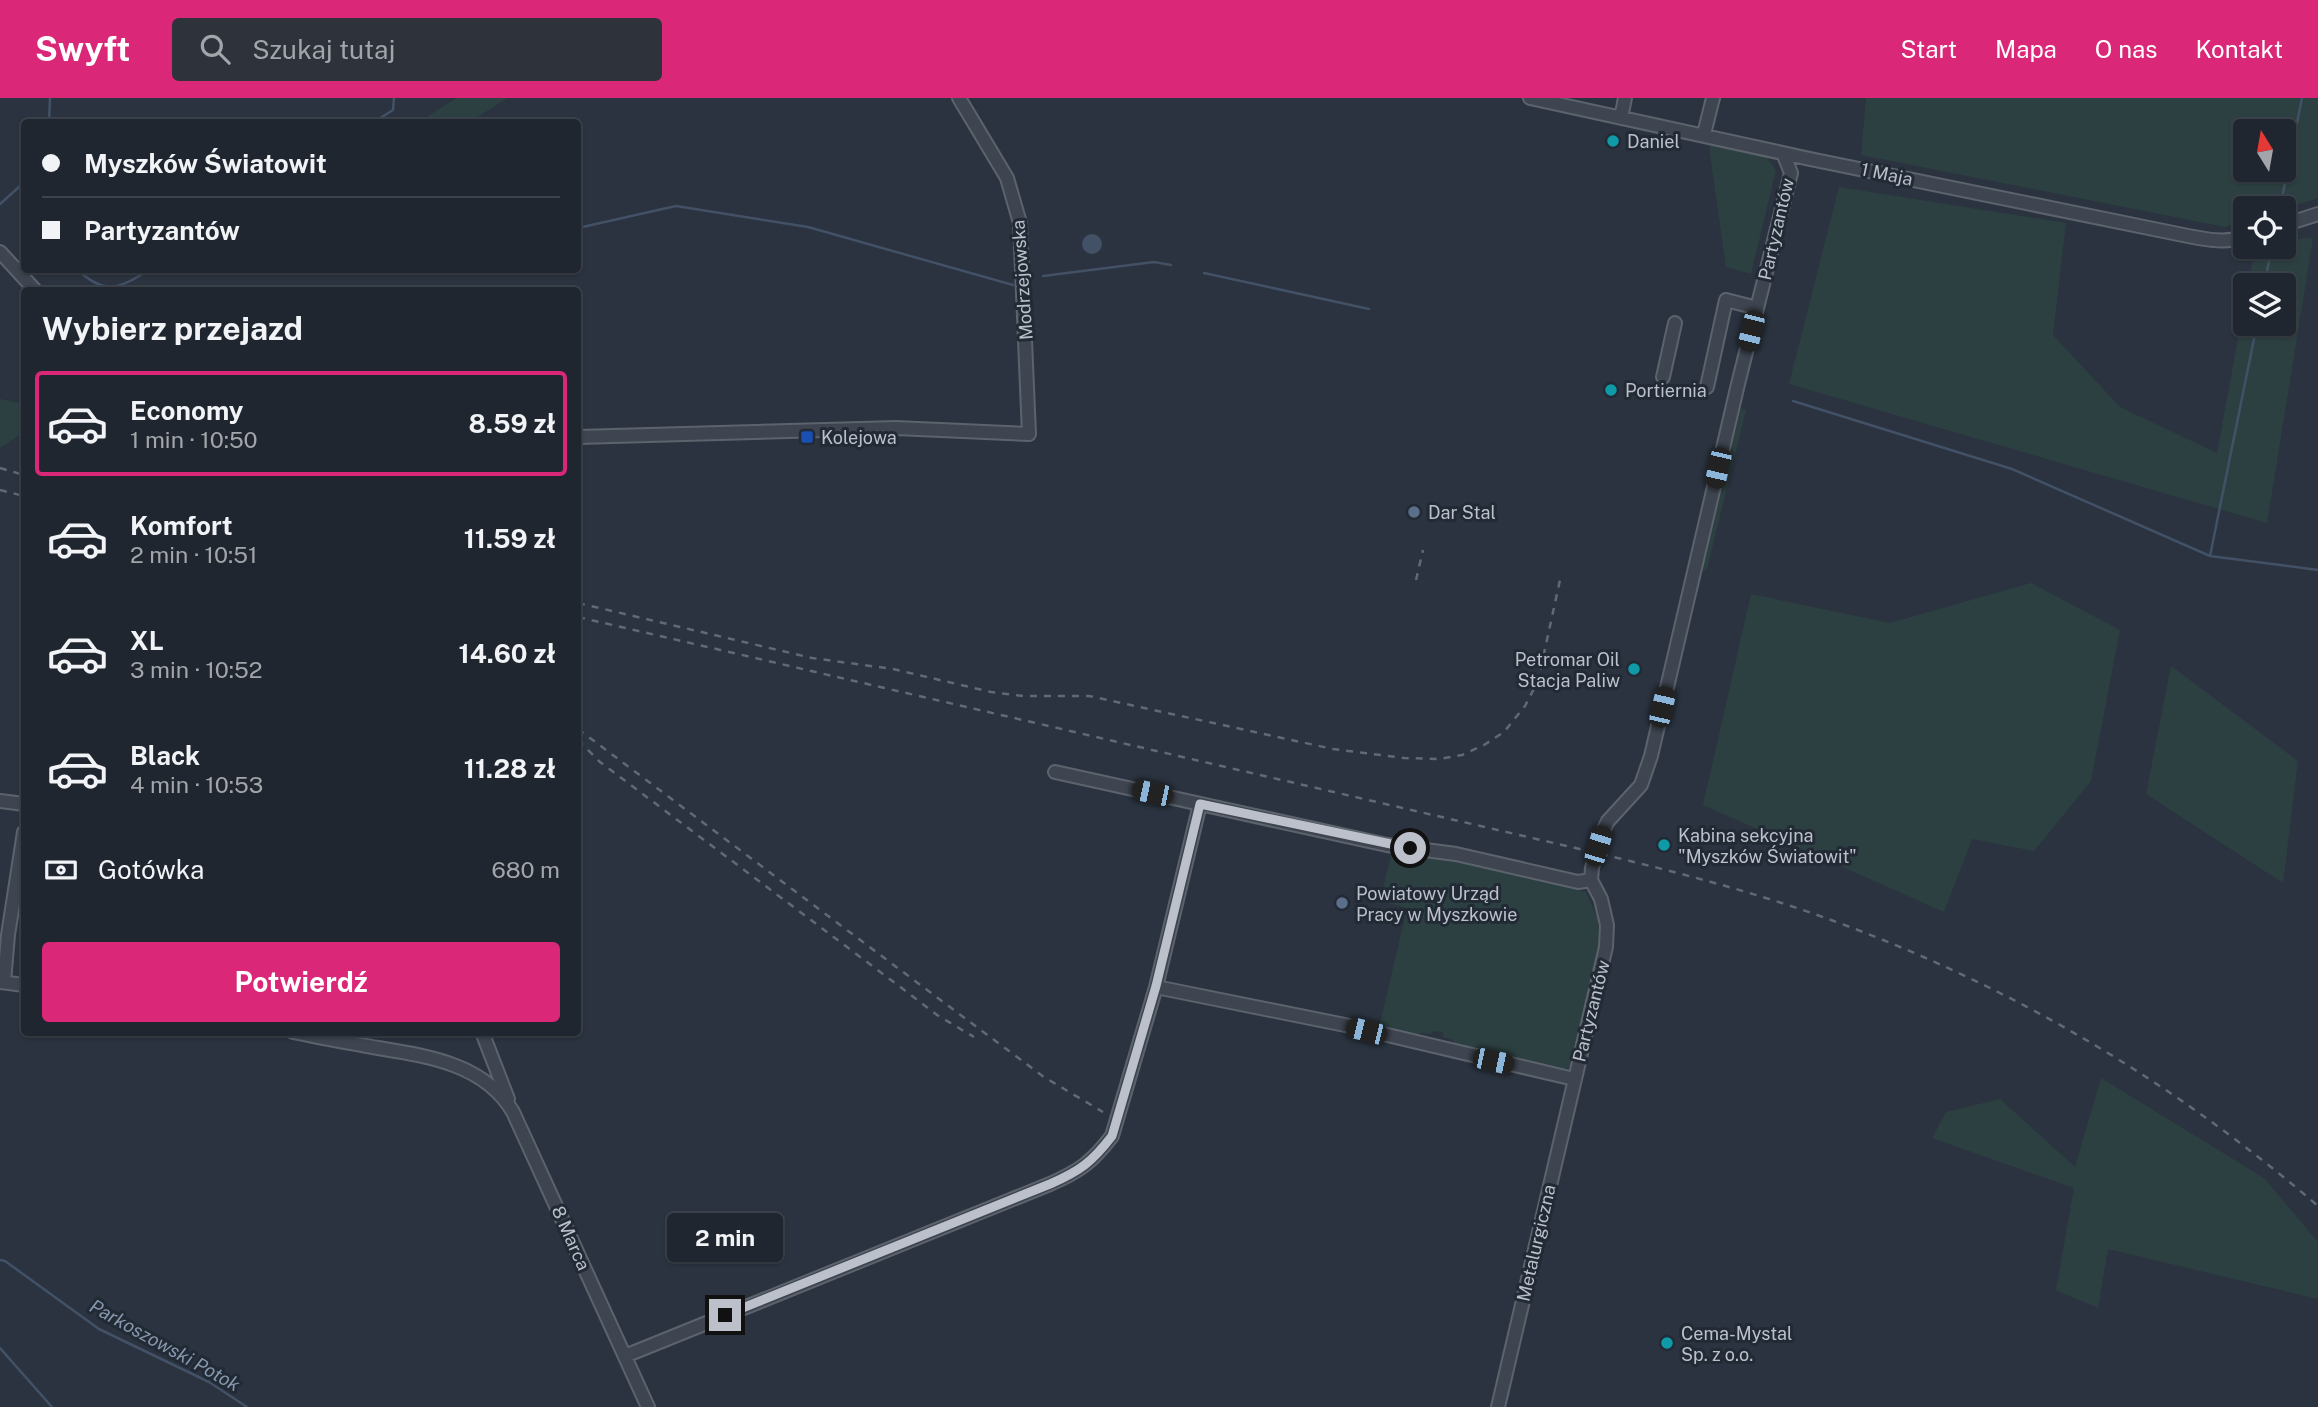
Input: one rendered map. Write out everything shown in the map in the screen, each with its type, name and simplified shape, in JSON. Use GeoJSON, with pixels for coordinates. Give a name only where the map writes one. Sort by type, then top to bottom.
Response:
{"type":"FeatureCollection","features":[{"type":"Feature","properties":{"kind":"street","name":"Modrzejowska"},"geometry":{"type":"LineString","coordinates":[[581,437],[897,428],[1029,434],[1020,223],[1007,178],[959,98]]}},
{"type":"Feature","properties":{"kind":"street","name":"1 Maja"},"geometry":{"type":"LineString","coordinates":[[1530,98],[2199,238],[2233,241]]}},
{"type":"Feature","properties":{"kind":"street"},"geometry":{"type":"LineString","coordinates":[[1621,118],[1625,98]]}},
{"type":"Feature","properties":{"kind":"street"},"geometry":{"type":"LineString","coordinates":[[1704,134],[1713,98]]}},
{"type":"Feature","properties":{"kind":"street","name":"Partyzantów"},"geometry":{"type":"LineString","coordinates":[[1156,986],[1574,1079],[1606,947],[1607,925],[1601,899],[1591,880],[1602,832],[1608,821],[1641,785],[1651,755],[1791,173],[1783,153]]}},
{"type":"Feature","properties":{"kind":"street"},"geometry":{"type":"LineString","coordinates":[[2296,221],[2318,214]]}},
{"type":"Feature","properties":{"kind":"street"},"geometry":{"type":"LineString","coordinates":[[0,251],[32,287]]}},
{"type":"Feature","properties":{"kind":"street"},"geometry":{"type":"LineString","coordinates":[[1707,387],[1726,300],[1757,309]]}},
{"type":"Feature","properties":{"kind":"street"},"geometry":{"type":"LineString","coordinates":[[1663,377],[1675,323]]}},
{"type":"Feature","properties":{"kind":"street"},"geometry":{"type":"LineString","coordinates":[[1055,772],[1387,845],[1456,854],[1578,882],[1591,880]]}},
{"type":"Feature","properties":{"kind":"street"},"geometry":{"type":"LineString","coordinates":[[0,801],[21,804]]}},
{"type":"Feature","properties":{"kind":"street"},"geometry":{"type":"LineString","coordinates":[[625,1356],[1078,1172],[1099,1153],[1112,1136],[1156,986],[1200,804]]}},
{"type":"Feature","properties":{"kind":"street"},"geometry":{"type":"LineString","coordinates":[[21,851],[2,982],[21,985]]}},
{"type":"Feature","properties":{"kind":"street","name":"8 Marca"},"geometry":{"type":"LineString","coordinates":[[314,1036],[444,1061],[481,1079],[498,1091],[510,1106],[648,1407]]}},
{"type":"Feature","properties":{"kind":"street"},"geometry":{"type":"LineString","coordinates":[[484,1036],[510,1106]]}},
{"type":"Feature","properties":{"kind":"street","name":"Metalurgiczna"},"geometry":{"type":"LineString","coordinates":[[1498,1407],[1574,1079]]}},
{"type":"Feature","properties":{"kind":"shaded area"},"geometry":{"type":"Polygon","coordinates":[[[456,98],[507,98],[475,119],[424,119],[456,98]]]}},
{"type":"Feature","properties":{"kind":"shaded area"},"geometry":{"type":"Polygon","coordinates":[[[1866,98],[2318,98],[2318,198],[2296,205],[2296,196],[2233,196],[2233,225],[2225,227],[1861,155],[1866,98]]]}},
{"type":"Feature","properties":{"kind":"shaded area"},"geometry":{"type":"Polygon","coordinates":[[[1715,143],[1764,154],[1776,170],[1751,274],[1726,267],[1709,147],[1715,143]]]}},
{"type":"Feature","properties":{"kind":"shaded area"},"geometry":{"type":"Polygon","coordinates":[[[1839,187],[2066,223],[2053,335],[2120,407],[2217,453],[2239,336],[2296,336],[2296,273],[2250,273],[2253,259],[2296,259],[2296,239],[2313,238],[2267,523],[1789,384],[1839,187]]]}},
{"type":"Feature","properties":{"kind":"shaded area"},"geometry":{"type":"Polygon","coordinates":[[[0,399],[21,403],[21,434],[0,448],[0,399]]]}},
{"type":"Feature","properties":{"kind":"shaded area"},"geometry":{"type":"Polygon","coordinates":[[[1741,408],[1746,410],[1707,569],[1704,571],[1703,568],[1741,408]]]}},
{"type":"Feature","properties":{"kind":"shaded area"},"geometry":{"type":"Polygon","coordinates":[[[2031,583],[2120,630],[2091,781],[2034,851],[1972,839],[1944,912],[1703,805],[1751,594],[1890,623],[2031,583]]]}},
{"type":"Feature","properties":{"kind":"shaded area"},"geometry":{"type":"Polygon","coordinates":[[[2171,666],[2298,761],[2283,883],[2146,794],[2171,666]]]}},
{"type":"Feature","properties":{"kind":"shaded area"},"geometry":{"type":"Polygon","coordinates":[[[1392,851],[1456,859],[1586,892],[1598,920],[1599,943],[1572,1062],[1568,1068],[1560,1070],[1457,1045],[1451,1039],[1443,1037],[1443,1032],[1433,1031],[1432,1034],[1421,1033],[1415,1036],[1379,1028],[1407,908],[1380,901],[1392,851]]]}},
{"type":"Feature","properties":{"kind":"shaded area"},"geometry":{"type":"Polygon","coordinates":[[[2101,1078],[2264,1178],[2318,1242],[2318,1299],[2108,1249],[2098,1308],[2056,1290],[2074,1188],[1932,1138],[1946,1112],[2000,1099],[2075,1167],[2101,1078]]]}},
{"type":"Feature","properties":{"kind":"water"},"geometry":{"type":"Polygon","coordinates":[[[1088,234],[1096,234],[1102,244],[1096,254],[1088,254],[1082,248],[1082,240],[1088,234]]]}},
{"type":"Feature","properties":{"kind":"waterway"},"geometry":{"type":"LineString","coordinates":[[49,119],[50,98]]}},
{"type":"Feature","properties":{"kind":"waterway"},"geometry":{"type":"LineString","coordinates":[[379,119],[393,110],[394,98]]}},
{"type":"Feature","properties":{"kind":"waterway"},"geometry":{"type":"LineString","coordinates":[[2282,196],[2302,98]]}},
{"type":"Feature","properties":{"kind":"waterway"},"geometry":{"type":"LineString","coordinates":[[0,204],[21,183]]}},
{"type":"Feature","properties":{"kind":"waterway"},"geometry":{"type":"LineString","coordinates":[[581,227],[676,206],[808,227],[1013,285]]}},
{"type":"Feature","properties":{"kind":"waterway"},"geometry":{"type":"LineString","coordinates":[[2267,273],[2269,259]]}},
{"type":"Feature","properties":{"kind":"waterway"},"geometry":{"type":"LineString","coordinates":[[1043,276],[1154,262],[1171,265]]}},
{"type":"Feature","properties":{"kind":"waterway"},"geometry":{"type":"LineString","coordinates":[[82,273],[96,284],[105,286],[121,285],[144,273]]}},
{"type":"Feature","properties":{"kind":"waterway"},"geometry":{"type":"LineString","coordinates":[[1204,273],[1369,309]]}},
{"type":"Feature","properties":{"kind":"waterway"},"geometry":{"type":"LineString","coordinates":[[2210,556],[2255,336]]}},
{"type":"Feature","properties":{"kind":"waterway"},"geometry":{"type":"LineString","coordinates":[[1793,401],[2012,469],[2210,556],[2318,570]]}},
{"type":"Feature","properties":{"kind":"waterway","name":"Parkoszowski Potok"},"geometry":{"type":"LineString","coordinates":[[0,1260],[99,1329],[209,1382],[247,1407]]}},
{"type":"Feature","properties":{"kind":"waterway","name":"Parkoszowski Potok"},"geometry":{"type":"LineString","coordinates":[[0,1348],[52,1407]]}},
{"type":"Feature","properties":{"kind":"railway"},"geometry":{"type":"LineString","coordinates":[[0,468],[21,474]]}},
{"type":"Feature","properties":{"kind":"railway"},"geometry":{"type":"LineString","coordinates":[[0,490],[21,495]]}},
{"type":"Feature","properties":{"kind":"railway"},"geometry":{"type":"LineString","coordinates":[[1416,580],[1423,550]]}},
{"type":"Feature","properties":{"kind":"railway"},"geometry":{"type":"LineString","coordinates":[[581,604],[812,658],[893,669],[991,692],[1023,696],[1089,696],[1333,749],[1404,758],[1439,759],[1462,755],[1484,745],[1504,732],[1525,706],[1538,681],[1560,580]]}},
{"type":"Feature","properties":{"kind":"railway"},"geometry":{"type":"LineString","coordinates":[[581,618],[1597,853],[1773,900],[1897,946],[2026,1006],[2148,1078],[2206,1118],[2318,1206]]}},
{"type":"Feature","properties":{"kind":"railway"},"geometry":{"type":"LineString","coordinates":[[581,731],[1044,1077],[1103,1112]]}},
{"type":"Feature","properties":{"kind":"railway"},"geometry":{"type":"LineString","coordinates":[[581,743],[600,762],[937,1015],[974,1037]]}},
{"type":"Feature","properties":{"kind":"place","name":"Daniel"},"geometry":{"type":"Point","coordinates":[1613,141]}},
{"type":"Feature","properties":{"kind":"place","name":"Portiernia"},"geometry":{"type":"Point","coordinates":[1611,390]}},
{"type":"Feature","properties":{"kind":"place","name":"Kolejowa"},"geometry":{"type":"Point","coordinates":[807,437]}},
{"type":"Feature","properties":{"kind":"place","name":"Dar Stal"},"geometry":{"type":"Point","coordinates":[1414,512]}},
{"type":"Feature","properties":{"kind":"place","name":"Petromar Oil Stacja Paliw"},"geometry":{"type":"Point","coordinates":[1634,669]}},
{"type":"Feature","properties":{"kind":"place","name":"Kabina sekcyjna \"Myszków Światowit\""},"geometry":{"type":"Point","coordinates":[1664,845]}},
{"type":"Feature","properties":{"kind":"place","name":"Powiatowy Urząd Pracy w Myszkowie"},"geometry":{"type":"Point","coordinates":[1342,903]}},
{"type":"Feature","properties":{"kind":"place","name":"Cema-Mystal Sp. z o.o."},"geometry":{"type":"Point","coordinates":[1667,1343]}},
{"type":"Feature","properties":{"kind":"route"},"geometry":{"type":"LineString","coordinates":[[725,1315],[1078,1172],[1099,1153],[1112,1136],[1156,986],[1200,804],[1410,848]]}}]}
